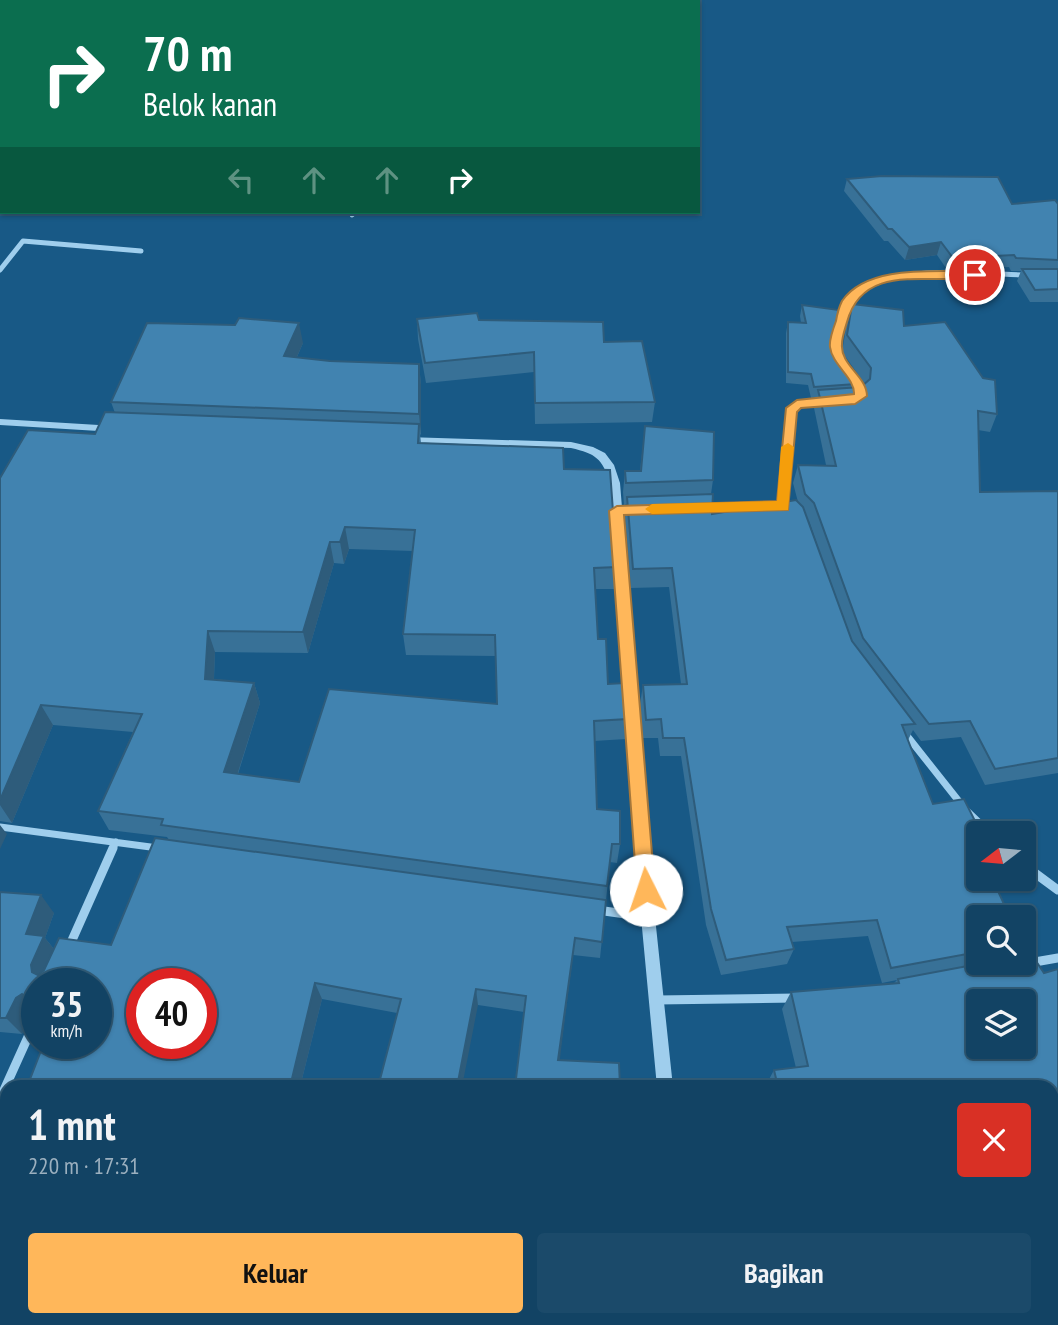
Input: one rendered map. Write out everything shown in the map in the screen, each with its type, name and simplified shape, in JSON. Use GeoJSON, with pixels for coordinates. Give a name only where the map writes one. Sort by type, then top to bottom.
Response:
{"type":"FeatureCollection","features":[{"type":"Feature","properties":{"kind":"street"},"geometry":{"type":"LineString","coordinates":[[0,270],[23,240],[141,251]]}},
{"type":"Feature","properties":{"kind":"street"},"geometry":{"type":"LineString","coordinates":[[840,361],[835,345],[846,303],[853,295],[871,284],[894,276],[1030,275]]}},
{"type":"Feature","properties":{"kind":"street"},"geometry":{"type":"LineString","coordinates":[[783,507],[791,411],[797,404],[829,400]]}},
{"type":"Feature","properties":{"kind":"street"},"geometry":{"type":"LineString","coordinates":[[0,422],[127,429]]}},
{"type":"Feature","properties":{"kind":"street"},"geometry":{"type":"LineString","coordinates":[[388,440],[571,445],[595,451],[609,463],[617,511],[648,917],[664,1080]]}},
{"type":"Feature","properties":{"kind":"street"},"geometry":{"type":"LineString","coordinates":[[698,508],[783,507],[794,513]]}},
{"type":"Feature","properties":{"kind":"street"},"geometry":{"type":"LineString","coordinates":[[617,511],[630,510]]}},
{"type":"Feature","properties":{"kind":"street"},"geometry":{"type":"LineString","coordinates":[[898,724],[978,821]]}},
{"type":"Feature","properties":{"kind":"street"},"geometry":{"type":"LineString","coordinates":[[0,827],[170,850]]}},
{"type":"Feature","properties":{"kind":"street"},"geometry":{"type":"LineString","coordinates":[[63,960],[116,842]]}},
{"type":"Feature","properties":{"kind":"street"},"geometry":{"type":"LineString","coordinates":[[1036,873],[1058,890]]}},
{"type":"Feature","properties":{"kind":"street"},"geometry":{"type":"LineString","coordinates":[[593,909],[648,917]]}},
{"type":"Feature","properties":{"kind":"street"},"geometry":{"type":"LineString","coordinates":[[1036,962],[1058,958]]}},
{"type":"Feature","properties":{"kind":"street"},"geometry":{"type":"LineString","coordinates":[[657,1000],[805,997]]}},
{"type":"Feature","properties":{"kind":"street"},"geometry":{"type":"LineString","coordinates":[[9,1080],[21,1052]]}},
{"type":"Feature","properties":{"kind":"building"},"geometry":{"type":"Polygon","coordinates":[[[882,176],[998,177],[1012,204],[1055,200],[1058,204],[1058,260],[1016,258],[1014,255],[953,258],[941,242],[909,247],[892,229],[888,229],[847,179],[882,176]]]}},
{"type":"Feature","properties":{"kind":"building"},"geometry":{"type":"Polygon","coordinates":[[[1022,269],[1058,269],[1058,289],[1035,290],[1022,269]]]}},
{"type":"Feature","properties":{"kind":"building"},"geometry":{"type":"Polygon","coordinates":[[[852,304],[903,310],[904,326],[945,322],[983,378],[995,380],[997,414],[978,411],[980,492],[1058,491],[1058,758],[995,769],[970,721],[929,724],[863,638],[814,503],[805,494],[798,465],[836,466],[818,390],[861,387],[870,379],[871,368],[847,335],[852,304]]]}},
{"type":"Feature","properties":{"kind":"building"},"geometry":{"type":"Polygon","coordinates":[[[802,305],[839,310],[834,331],[835,344],[844,361],[859,379],[856,384],[814,387],[811,374],[788,372],[788,322],[806,323],[802,305]]]}},
{"type":"Feature","properties":{"kind":"building"},"geometry":{"type":"Polygon","coordinates":[[[477,313],[479,320],[603,322],[604,342],[642,341],[655,402],[535,403],[534,352],[425,363],[417,319],[477,313]]]}},
{"type":"Feature","properties":{"kind":"building"},"geometry":{"type":"Polygon","coordinates":[[[239,318],[299,323],[284,356],[330,361],[419,364],[419,414],[111,402],[147,323],[235,325],[239,318]]]}},
{"type":"Feature","properties":{"kind":"building"},"geometry":{"type":"Polygon","coordinates":[[[105,412],[419,424],[418,443],[563,448],[564,469],[610,470],[617,567],[594,568],[598,639],[606,639],[608,684],[625,683],[628,719],[594,721],[597,809],[620,811],[620,844],[612,844],[607,886],[161,825],[163,819],[98,811],[142,714],[41,705],[0,800],[0,478],[28,430],[95,434],[105,412]],[[345,527],[340,542],[330,542],[303,632],[208,631],[205,679],[254,683],[224,772],[299,782],[329,689],[497,704],[495,635],[403,634],[415,530],[345,527]]]}},
{"type":"Feature","properties":{"kind":"building"},"geometry":{"type":"Polygon","coordinates":[[[645,426],[714,432],[713,480],[626,483],[625,471],[641,471],[645,426]]]}},
{"type":"Feature","properties":{"kind":"building"},"geometry":{"type":"Polygon","coordinates":[[[713,494],[712,514],[796,500],[803,507],[852,641],[915,724],[902,725],[933,804],[964,799],[975,821],[966,821],[966,891],[998,891],[1004,905],[966,905],[966,954],[891,968],[877,920],[787,927],[794,949],[726,960],[711,909],[684,738],[663,738],[661,719],[646,720],[643,685],[687,684],[672,568],[633,569],[627,497],[713,494]]]}},
{"type":"Feature","properties":{"kind":"building"},"geometry":{"type":"Polygon","coordinates":[[[155,838],[606,900],[602,942],[575,938],[558,1060],[619,1063],[620,1080],[516,1080],[526,996],[476,989],[458,1080],[380,1080],[401,999],[315,983],[292,1080],[30,1080],[38,1059],[112,1059],[112,968],[45,968],[59,938],[111,945],[155,838]]]}},
{"type":"Feature","properties":{"kind":"building"},"geometry":{"type":"Polygon","coordinates":[[[0,892],[41,895],[26,934],[44,936],[31,968],[21,968],[21,995],[16,998],[6,1018],[0,1018],[0,892]]]}},
{"type":"Feature","properties":{"kind":"building"},"geometry":{"type":"Polygon","coordinates":[[[1036,961],[1044,973],[1058,969],[1058,1080],[776,1080],[774,1070],[808,1066],[791,992],[899,983],[898,979],[966,966],[966,975],[1036,975],[1036,961]]]}},
{"type":"Feature","properties":{"kind":"slow traffic"},"geometry":{"type":"LineString","coordinates":[[652,509],[765,505],[783,507],[788,447]]}},
{"type":"Feature","properties":{"kind":"route"},"geometry":{"type":"LineString","coordinates":[[646,890],[617,511],[765,505],[783,507],[791,411],[797,404],[855,400],[860,396],[861,388],[840,361],[835,345],[846,303],[853,295],[871,284],[894,276],[975,275]]}}]}
